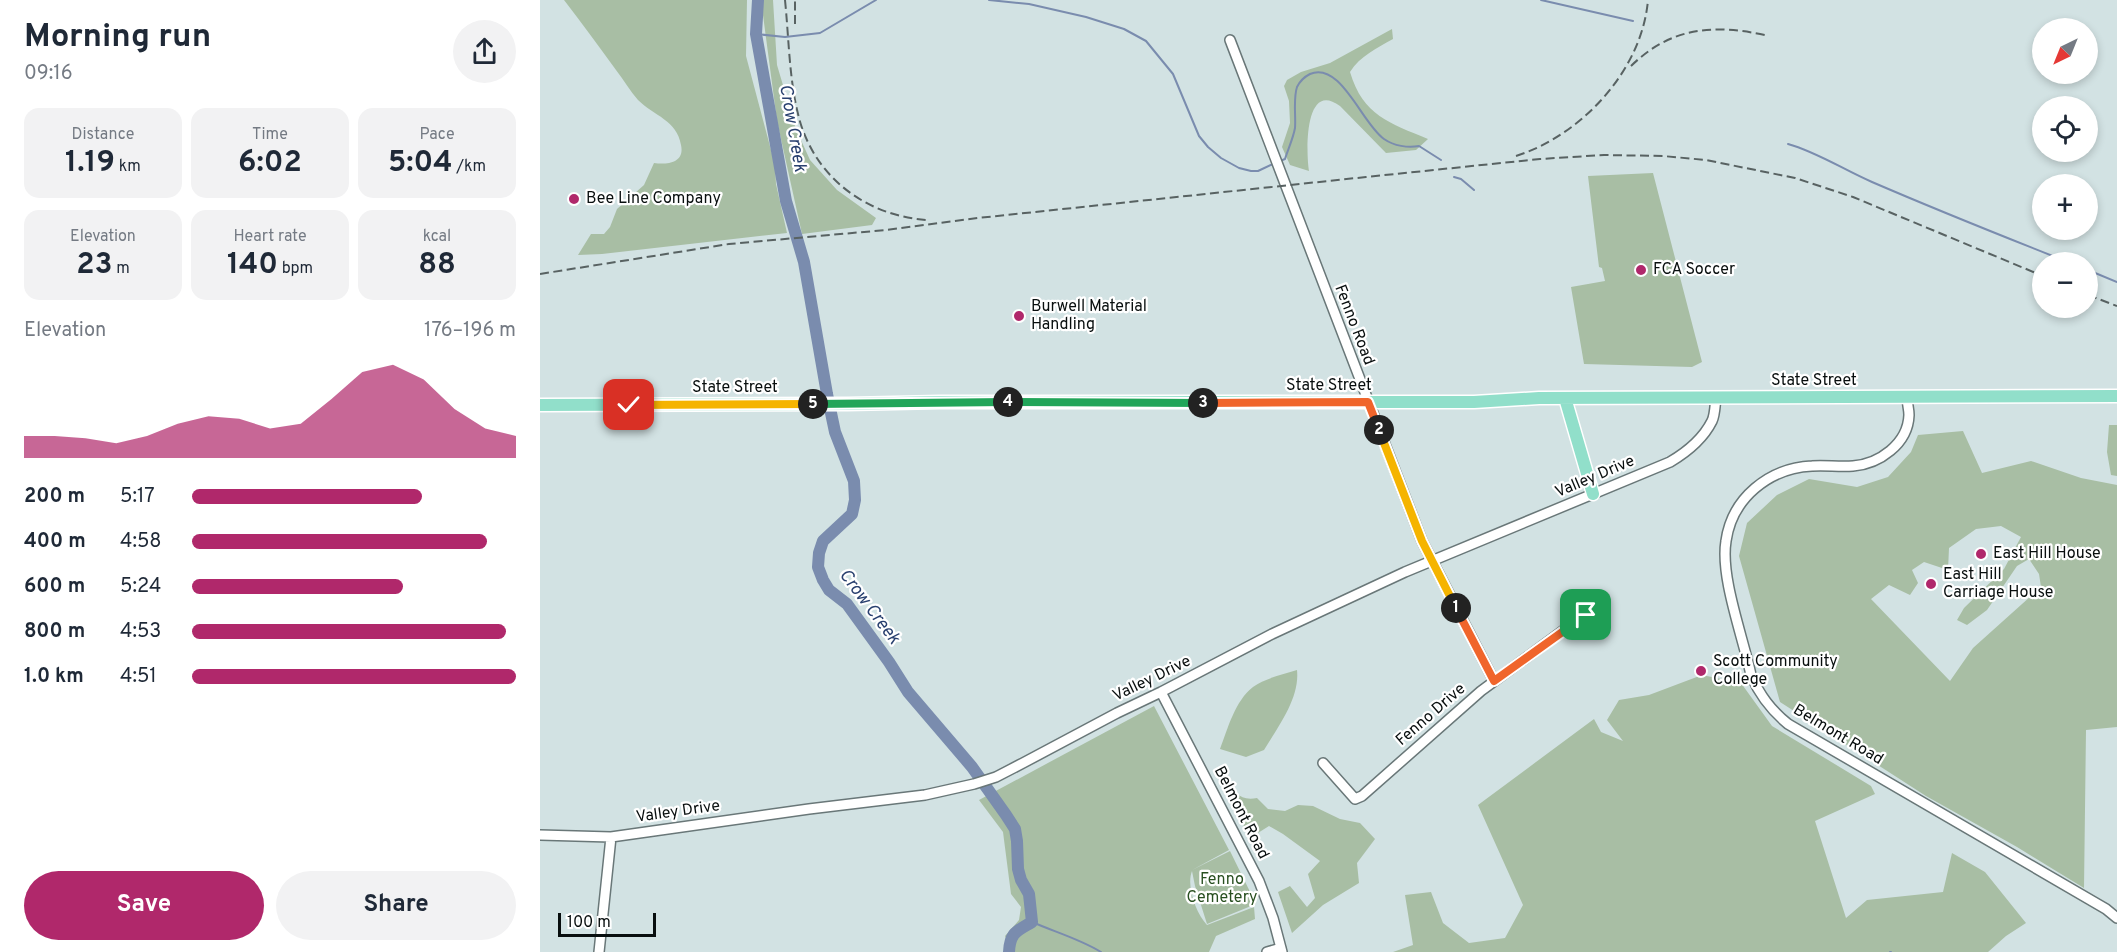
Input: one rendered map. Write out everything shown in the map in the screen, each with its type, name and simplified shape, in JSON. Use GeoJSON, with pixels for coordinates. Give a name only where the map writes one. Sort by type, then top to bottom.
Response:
{"type":"FeatureCollection","features":[{"type":"Feature","properties":{"kind":"main road","name":"State Street"},"geometry":{"type":"LineString","coordinates":[[540,405],[1474,402],[1565,398],[2117,396]]}},
{"type":"Feature","properties":{"kind":"main road"},"geometry":{"type":"LineString","coordinates":[[1565,398],[1593,494]]}},
{"type":"Feature","properties":{"kind":"street","name":"Fenno Road"},"geometry":{"type":"LineString","coordinates":[[1230,40],[1368,402],[1432,562],[1494,681]]}},
{"type":"Feature","properties":{"kind":"street","name":"Belmont Road"},"geometry":{"type":"LineString","coordinates":[[1907,397],[1909,417],[1904,433],[1895,446],[1882,458],[1869,464],[1810,466],[1778,473],[1750,492],[1738,507],[1728,528],[1725,542],[1726,574],[1754,682],[1766,703],[1788,724],[2106,909],[2117,918]]}},
{"type":"Feature","properties":{"kind":"street","name":"Valley Drive"},"geometry":{"type":"LineString","coordinates":[[540,835],[611,837],[809,808],[925,795],[967,787],[996,777],[1117,712],[1161,692],[1272,634],[1405,572],[1670,462],[1692,447],[1713,420],[1716,398]]}},
{"type":"Feature","properties":{"kind":"street","name":"Fenno Drive"},"geometry":{"type":"LineString","coordinates":[[1323,763],[1355,799],[1362,796],[1494,681],[1572,624],[1586,615],[1599,611]]}},
{"type":"Feature","properties":{"kind":"street","name":"Belmont Road"},"geometry":{"type":"LineString","coordinates":[[1161,692],[1262,888],[1281,950]]}},
{"type":"Feature","properties":{"kind":"street"},"geometry":{"type":"LineString","coordinates":[[598,952],[611,837]]}},
{"type":"Feature","properties":{"kind":"street"},"geometry":{"type":"LineString","coordinates":[[1268,952],[1281,950]]}},
{"type":"Feature","properties":{"kind":"green space"},"geometry":{"type":"Polygon","coordinates":[[[564,0],[747,0],[746,56],[775,165],[776,184],[787,233],[578,255],[591,234],[604,234],[610,227],[617,209],[644,185],[654,163],[674,162],[682,151],[675,130],[638,100],[564,0]]]}},
{"type":"Feature","properties":{"kind":"green space"},"geometry":{"type":"Polygon","coordinates":[[[761,0],[773,0],[777,65],[796,129],[810,160],[837,190],[876,218],[872,225],[802,234],[777,121],[761,0]]]}},
{"type":"Feature","properties":{"kind":"green space"},"geometry":{"type":"Polygon","coordinates":[[[1392,29],[1393,39],[1364,57],[1350,72],[1362,99],[1370,108],[1390,122],[1428,139],[1416,150],[1386,153],[1340,106],[1328,100],[1320,102],[1310,122],[1309,171],[1290,165],[1282,147],[1290,123],[1289,101],[1284,86],[1287,80],[1301,72],[1330,63],[1392,29]]]}},
{"type":"Feature","properties":{"kind":"green space","name":"FCA Soccer"},"geometry":{"type":"Polygon","coordinates":[[[1653,173],[1702,362],[1692,367],[1584,364],[1571,287],[1605,281],[1602,268],[1599,267],[1588,176],[1653,173]]]}},
{"type":"Feature","properties":{"kind":"green space"},"geometry":{"type":"Polygon","coordinates":[[[2109,425],[2117,425],[2117,476],[2111,475],[2107,452],[2109,425]]]}},
{"type":"Feature","properties":{"kind":"green space"},"geometry":{"type":"Polygon","coordinates":[[[1963,431],[1982,473],[2031,461],[2081,478],[2117,485],[2117,727],[2086,730],[2084,888],[1926,796],[1780,702],[1739,556],[1747,523],[1777,495],[1809,479],[1857,487],[1888,477],[1911,452],[1918,435],[1963,431]],[[2001,526],[1976,529],[1949,548],[1948,570],[1924,562],[1912,570],[1918,583],[1910,595],[1889,585],[1871,599],[1950,681],[1973,648],[2041,587],[2039,574],[2029,559],[2017,566],[1987,610],[1967,625],[1957,620],[1964,608],[2004,569],[2021,537],[2001,526]]]}},
{"type":"Feature","properties":{"kind":"green space"},"geometry":{"type":"Polygon","coordinates":[[[1297,670],[1292,702],[1264,750],[1246,757],[1220,749],[1233,715],[1247,693],[1263,681],[1297,670]]]}},
{"type":"Feature","properties":{"kind":"green space","name":"Scott Community College"},"geometry":{"type":"Polygon","coordinates":[[[1702,675],[1741,683],[1772,726],[1871,786],[1875,794],[1815,821],[1846,918],[1867,900],[1943,892],[1952,853],[1985,872],[2026,923],[1988,952],[1393,952],[1413,945],[1405,895],[1431,892],[1443,923],[1469,943],[1505,938],[1523,905],[1478,805],[1594,719],[1601,732],[1623,741],[1607,720],[1619,700],[1649,695],[1702,675]]]}},
{"type":"Feature","properties":{"kind":"green space","name":"Fenno Cemetery"},"geometry":{"type":"Polygon","coordinates":[[[1154,706],[1229,850],[1192,870],[1230,851],[1256,904],[1207,924],[1192,871],[1190,884],[1196,907],[1207,925],[1254,907],[1255,919],[1216,936],[1209,952],[1012,952],[1005,936],[1019,920],[1021,907],[1011,894],[1003,832],[979,800],[1154,706]]]}},
{"type":"Feature","properties":{"kind":"green space"},"geometry":{"type":"Polygon","coordinates":[[[1229,779],[1238,795],[1251,799],[1257,798],[1268,809],[1285,811],[1298,805],[1313,806],[1340,819],[1360,823],[1375,839],[1357,863],[1359,883],[1323,905],[1292,933],[1278,892],[1290,886],[1307,907],[1315,898],[1308,874],[1320,861],[1269,826],[1250,838],[1222,782],[1229,779]]]}},
{"type":"Feature","properties":{"kind":"waterway","name":"Crow Creek"},"geometry":{"type":"LineString","coordinates":[[758,0],[756,34],[786,201],[804,262],[835,432],[854,481],[855,500],[852,514],[823,541],[818,567],[829,590],[847,604],[908,692],[972,767],[1015,829],[1018,869],[1029,894],[1032,922],[1018,930],[1013,936],[1009,952]]}},
{"type":"Feature","properties":{"kind":"waterway"},"geometry":{"type":"LineString","coordinates":[[756,34],[785,37],[820,33],[876,0]]}},
{"type":"Feature","properties":{"kind":"waterway"},"geometry":{"type":"LineString","coordinates":[[989,0],[1029,4],[1086,17],[1124,29],[1146,41],[1173,74],[1199,136],[1208,147],[1221,158],[1239,168],[1251,171],[1258,171],[1275,163]]}},
{"type":"Feature","properties":{"kind":"waterway"},"geometry":{"type":"LineString","coordinates":[[1541,0],[1633,21]]}},
{"type":"Feature","properties":{"kind":"waterway"},"geometry":{"type":"LineString","coordinates":[[1280,161],[1285,159],[1294,132],[1297,87],[1308,75],[1321,72],[1332,77],[1341,85],[1384,139],[1401,146],[1419,146],[1441,160]]}},
{"type":"Feature","properties":{"kind":"waterway"},"geometry":{"type":"LineString","coordinates":[[1788,144],[1896,192],[2043,252]]}},
{"type":"Feature","properties":{"kind":"waterway"},"geometry":{"type":"LineString","coordinates":[[1454,177],[1461,179],[1474,190]]}},
{"type":"Feature","properties":{"kind":"waterway"},"geometry":{"type":"LineString","coordinates":[[2098,274],[2117,282]]}},
{"type":"Feature","properties":{"kind":"waterway"},"geometry":{"type":"LineString","coordinates":[[1032,922],[1076,939],[1101,952]]}},
{"type":"Feature","properties":{"kind":"railway"},"geometry":{"type":"LineString","coordinates":[[785,0],[791,74],[796,104],[807,139],[817,159],[846,190],[864,202],[884,211],[927,220]]}},
{"type":"Feature","properties":{"kind":"railway"},"geometry":{"type":"LineString","coordinates":[[795,0],[795,24]]}},
{"type":"Feature","properties":{"kind":"railway"},"geometry":{"type":"LineString","coordinates":[[1516,156],[1564,133],[1604,96],[1621,75],[1634,51],[1643,26],[1648,0]]}},
{"type":"Feature","properties":{"kind":"railway"},"geometry":{"type":"LineString","coordinates":[[1631,66],[1662,43],[1694,32],[1728,30],[1765,35]]}},
{"type":"Feature","properties":{"kind":"railway"},"geometry":{"type":"LineString","coordinates":[[540,274],[729,244],[886,230],[978,218],[1540,159],[1604,155],[1663,156],[1706,160],[1795,178],[1853,197],[2032,271]]}},
{"type":"Feature","properties":{"kind":"railway"},"geometry":{"type":"LineString","coordinates":[[2098,299],[2117,306]]}},
{"type":"Feature","properties":{"kind":"place","name":"Bee Line Company"},"geometry":{"type":"Point","coordinates":[574,199]}},
{"type":"Feature","properties":{"kind":"place","name":"FCA Soccer"},"geometry":{"type":"Point","coordinates":[1641,270]}},
{"type":"Feature","properties":{"kind":"place","name":"Burwell Material Handling"},"geometry":{"type":"Point","coordinates":[1019,316]}},
{"type":"Feature","properties":{"kind":"place","name":"East Hill House"},"geometry":{"type":"Point","coordinates":[1981,554]}},
{"type":"Feature","properties":{"kind":"place","name":"East Hill Carriage House"},"geometry":{"type":"Point","coordinates":[1931,584]}},
{"type":"Feature","properties":{"kind":"place","name":"Scott Community College"},"geometry":{"type":"Point","coordinates":[1701,671]}},
{"type":"Feature","properties":{"kind":"route"},"geometry":{"type":"LineString","coordinates":[[629,405],[1368,402],[1422,541],[1494,681],[1586,615]]}}]}
